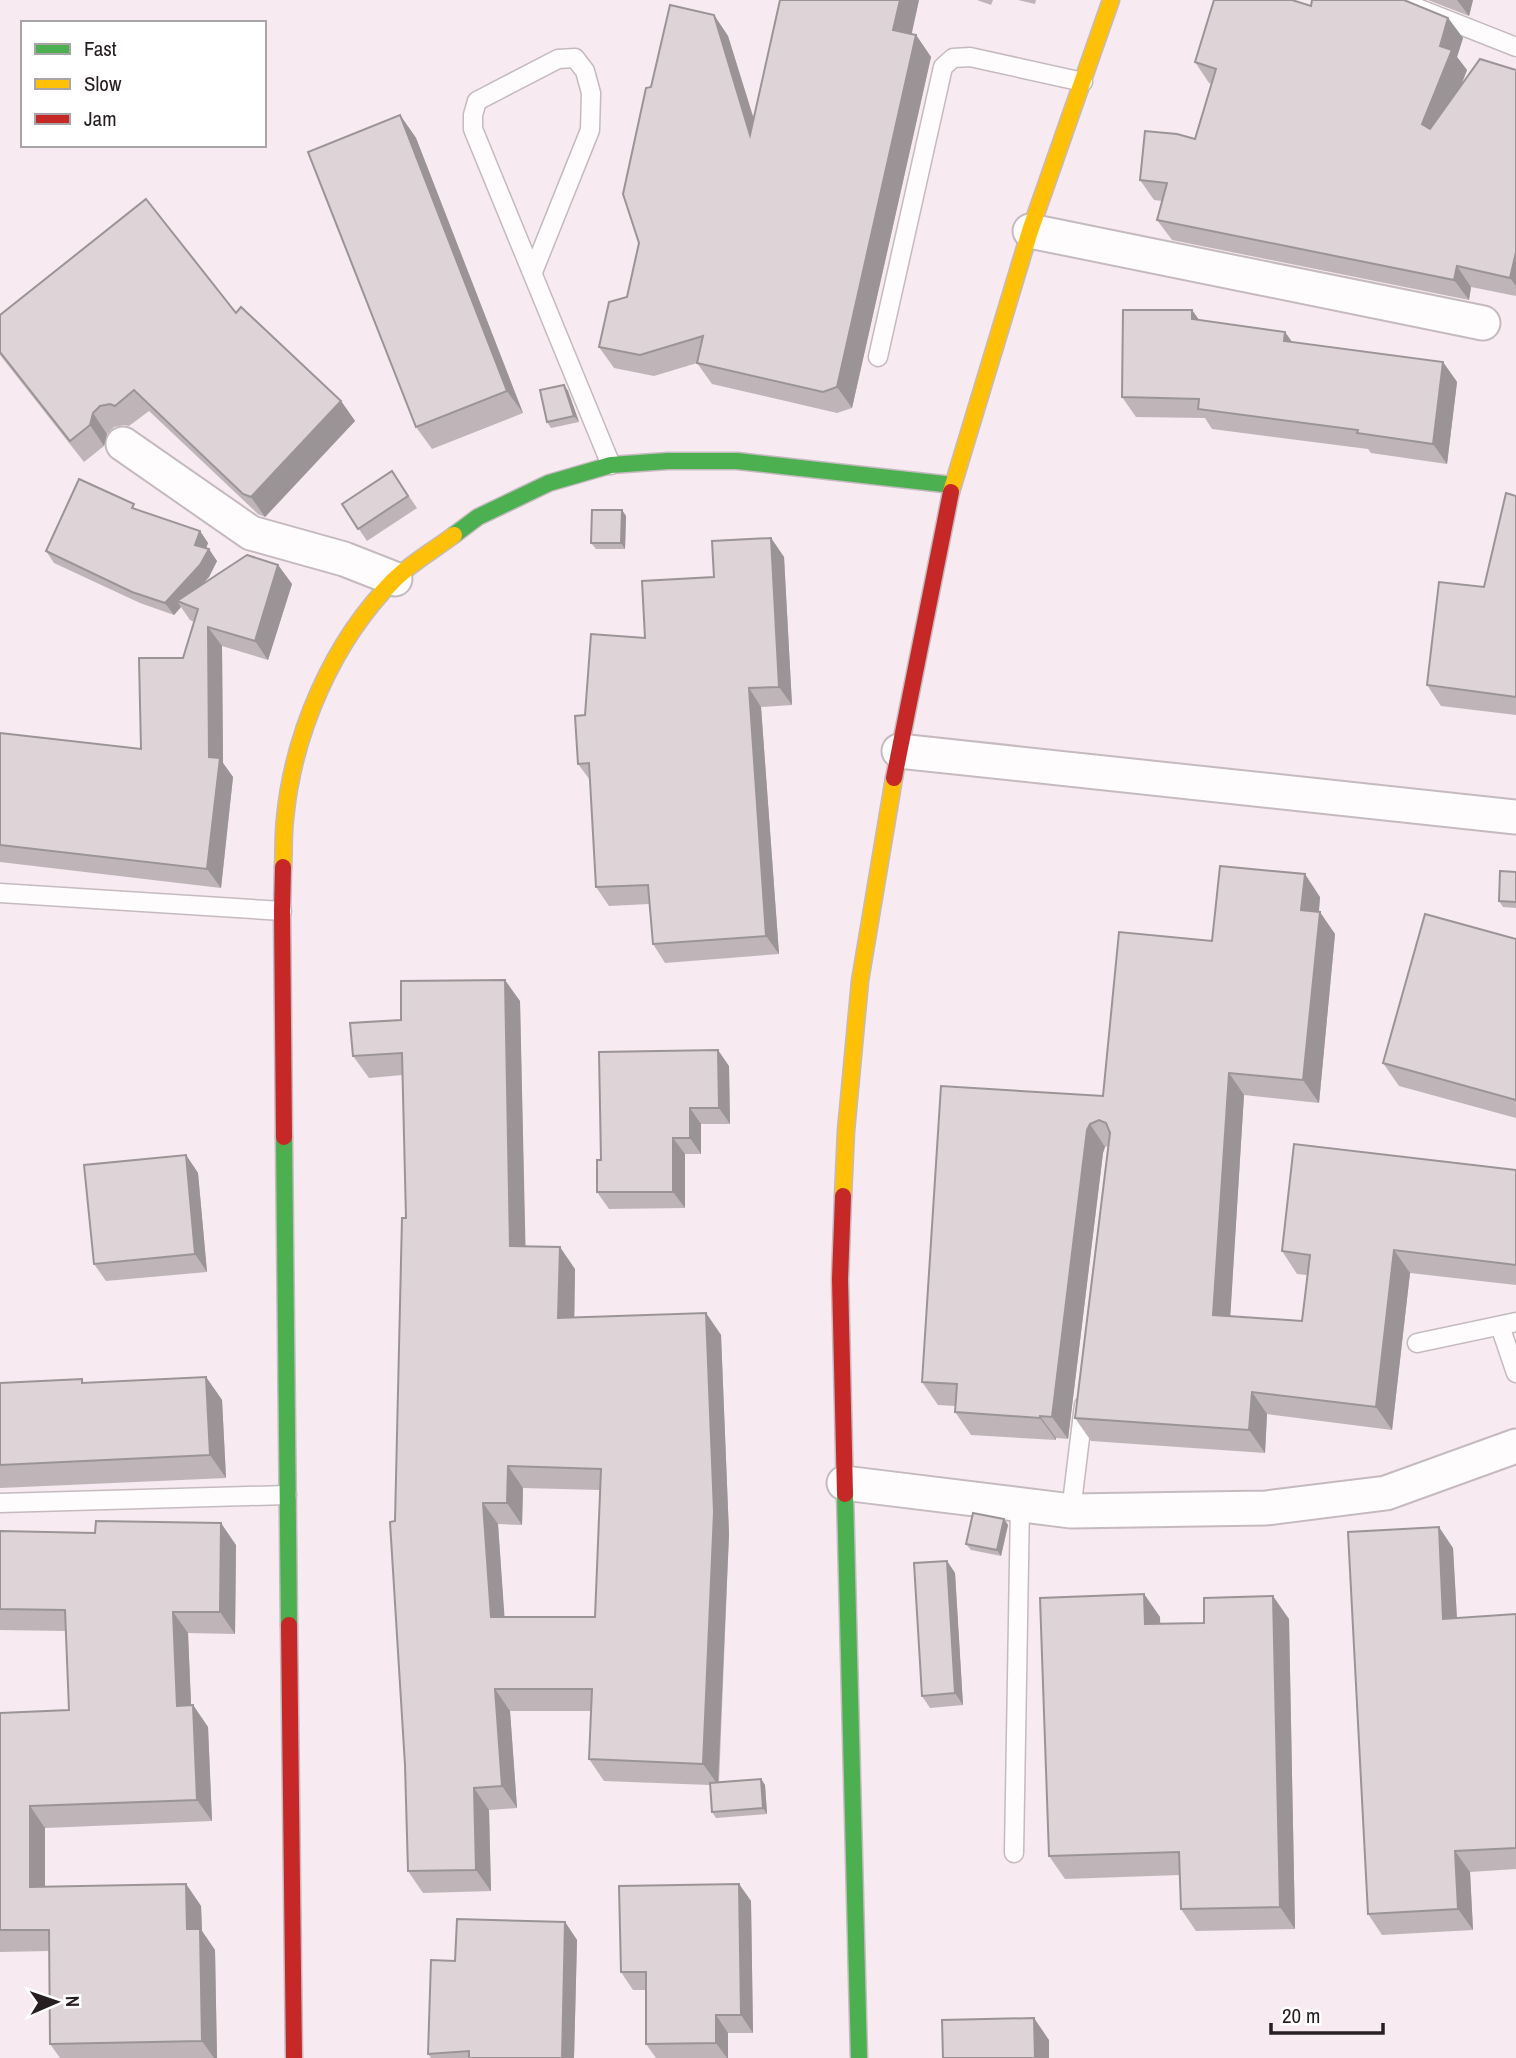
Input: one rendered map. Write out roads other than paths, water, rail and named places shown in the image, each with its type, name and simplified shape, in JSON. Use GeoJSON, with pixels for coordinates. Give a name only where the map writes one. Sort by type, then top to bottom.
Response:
{"type":"FeatureCollection","features":[{"type":"Feature","properties":{"kind":"street"},"geometry":{"type":"LineString","coordinates":[[859,2058],[840,1279],[846,1131],[860,981],[899,751],[953,485],[1030,231],[1111,0]]}},
{"type":"Feature","properties":{"kind":"street"},"geometry":{"type":"LineString","coordinates":[[1030,231],[1483,323]]}},
{"type":"Feature","properties":{"kind":"street"},"geometry":{"type":"LineString","coordinates":[[124,444],[251,533],[344,559],[395,579]]}},
{"type":"Feature","properties":{"kind":"street"},"geometry":{"type":"LineString","coordinates":[[294,2058],[282,911],[285,818],[298,748],[323,680],[364,615],[395,579],[478,517],[549,483],[611,465],[668,461],[737,461],[953,485]]}},
{"type":"Feature","properties":{"kind":"street"},"geometry":{"type":"LineString","coordinates":[[899,751],[1516,817]]}},
{"type":"Feature","properties":{"kind":"street"},"geometry":{"type":"LineString","coordinates":[[844,1483],[1071,1511],[1266,1508],[1386,1493],[1516,1446]]}},
{"type":"Feature","properties":{"kind":"lane"},"geometry":{"type":"LineString","coordinates":[[1397,0],[1516,47]]}},
{"type":"Feature","properties":{"kind":"lane"},"geometry":{"type":"LineString","coordinates":[[878,357],[943,67],[953,58],[970,57],[1083,82]]}},
{"type":"Feature","properties":{"kind":"lane"},"geometry":{"type":"LineString","coordinates":[[533,272],[590,130],[591,93],[585,71],[575,58],[558,59],[477,102],[473,129],[611,465]]}},
{"type":"Feature","properties":{"kind":"lane"},"geometry":{"type":"LineString","coordinates":[[0,893],[282,911]]}},
{"type":"Feature","properties":{"kind":"lane"},"geometry":{"type":"LineString","coordinates":[[1418,1343],[1508,1324],[1516,1373]]}},
{"type":"Feature","properties":{"kind":"lane"},"geometry":{"type":"LineString","coordinates":[[1071,1511],[1086,1387]]}},
{"type":"Feature","properties":{"kind":"lane"},"geometry":{"type":"LineString","coordinates":[[0,1503],[287,1495]]}},
{"type":"Feature","properties":{"kind":"lane"},"geometry":{"type":"LineString","coordinates":[[1014,1853],[1020,1504]]}}]}
